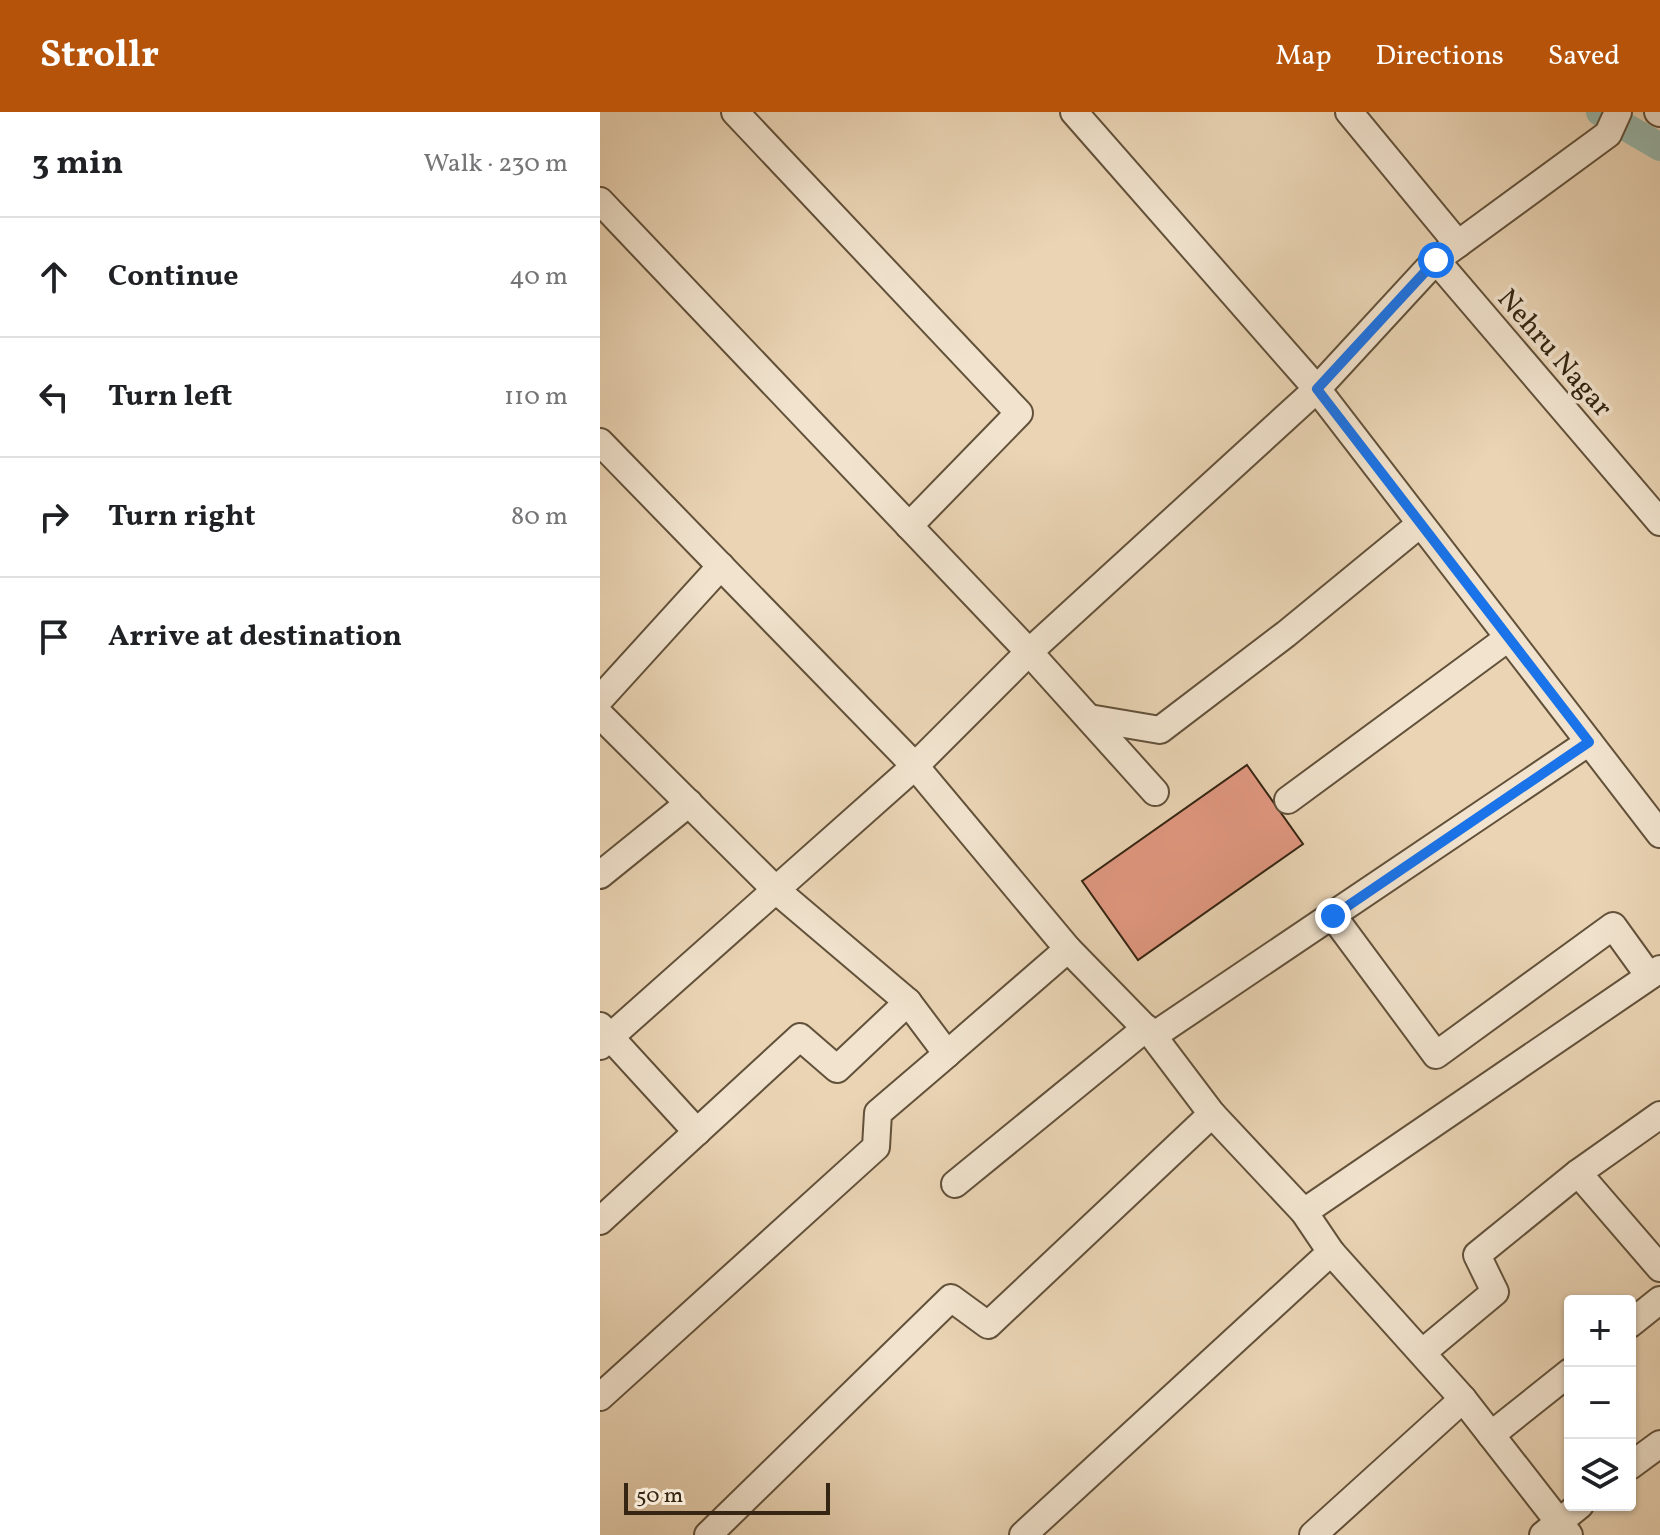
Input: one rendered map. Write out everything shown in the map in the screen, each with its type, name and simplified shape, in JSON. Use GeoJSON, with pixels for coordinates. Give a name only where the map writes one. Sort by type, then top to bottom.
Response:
{"type":"FeatureCollection","features":[{"type":"Feature","properties":{"kind":"street"},"geometry":{"type":"LineString","coordinates":[[1074,112],[1317,389],[1660,834]]}},
{"type":"Feature","properties":{"kind":"street"},"geometry":{"type":"LineString","coordinates":[[1349,112],[1458,244]]}},
{"type":"Feature","properties":{"kind":"street"},"geometry":{"type":"LineString","coordinates":[[745,116],[1019,413],[909,526]]}},
{"type":"Feature","properties":{"kind":"street"},"geometry":{"type":"LineString","coordinates":[[697,1132],[603,1037],[776,890],[915,766],[1029,652],[1317,389],[1436,260],[1613,123]]}},
{"type":"Feature","properties":{"kind":"street"},"geometry":{"type":"LineString","coordinates":[[600,201],[610,228],[909,526],[1029,652],[1155,792]]}},
{"type":"Feature","properties":{"kind":"street","name":"Nehru Nagar"},"geometry":{"type":"LineString","coordinates":[[1436,260],[1655,505]]}},
{"type":"Feature","properties":{"kind":"street"},"geometry":{"type":"LineString","coordinates":[[600,442],[915,766],[1068,949],[1149,1032],[1212,1114],[1304,1212],[1331,1252],[1463,1399],[1556,1531],[1574,1511]]}},
{"type":"Feature","properties":{"kind":"street"},"geometry":{"type":"LineString","coordinates":[[1089,718],[1160,730],[1286,634],[1420,524]]}},
{"type":"Feature","properties":{"kind":"street"},"geometry":{"type":"LineString","coordinates":[[600,699],[721,566]]}},
{"type":"Feature","properties":{"kind":"street"},"geometry":{"type":"LineString","coordinates":[[1288,800],[1508,638]]}},
{"type":"Feature","properties":{"kind":"street"},"geometry":{"type":"LineString","coordinates":[[600,715],[776,890],[908,1002],[947,1054]]}},
{"type":"Feature","properties":{"kind":"street"},"geometry":{"type":"LineString","coordinates":[[955,1184],[1149,1032],[1333,916],[1589,742]]}},
{"type":"Feature","properties":{"kind":"street"},"geometry":{"type":"LineString","coordinates":[[600,875],[689,803]]}},
{"type":"Feature","properties":{"kind":"street"},"geometry":{"type":"LineString","coordinates":[[1304,1212],[1655,972],[1613,926],[1436,1055],[1333,916]]}},
{"type":"Feature","properties":{"kind":"street"},"geometry":{"type":"LineString","coordinates":[[600,1397],[876,1147],[878,1113],[1068,949]]}},
{"type":"Feature","properties":{"kind":"street"},"geometry":{"type":"LineString","coordinates":[[600,1221],[800,1037],[837,1069],[908,1002]]}},
{"type":"Feature","properties":{"kind":"street"},"geometry":{"type":"LineString","coordinates":[[708,1535],[951,1298],[988,1325],[1212,1114]]}},
{"type":"Feature","properties":{"kind":"street"},"geometry":{"type":"LineString","coordinates":[[1423,1352],[1495,1292],[1477,1255],[1578,1173],[1660,1115]]}},
{"type":"Feature","properties":{"kind":"street"},"geometry":{"type":"LineString","coordinates":[[1578,1173],[1660,1268]]}},
{"type":"Feature","properties":{"kind":"street"},"geometry":{"type":"LineString","coordinates":[[1023,1535],[1331,1252]]}},
{"type":"Feature","properties":{"kind":"street"},"geometry":{"type":"LineString","coordinates":[[1636,1319],[1660,1300]]}},
{"type":"Feature","properties":{"kind":"street"},"geometry":{"type":"LineString","coordinates":[[1491,1435],[1564,1377]]}},
{"type":"Feature","properties":{"kind":"street"},"geometry":{"type":"LineString","coordinates":[[1313,1535],[1463,1399]]}},
{"type":"Feature","properties":{"kind":"street"},"geometry":{"type":"LineString","coordinates":[[1636,1462],[1660,1444]]}},
{"type":"Feature","properties":{"kind":"building"},"geometry":{"type":"Polygon","coordinates":[[[1247,765],[1303,844],[1138,960],[1082,881],[1247,765]]]}},
{"type":"Feature","properties":{"kind":"waterway"},"geometry":{"type":"LineString","coordinates":[[1600,112],[1660,147]]}},
{"type":"Feature","properties":{"kind":"route"},"geometry":{"type":"LineString","coordinates":[[1333,916],[1589,742],[1317,389],[1436,260]]}}]}
